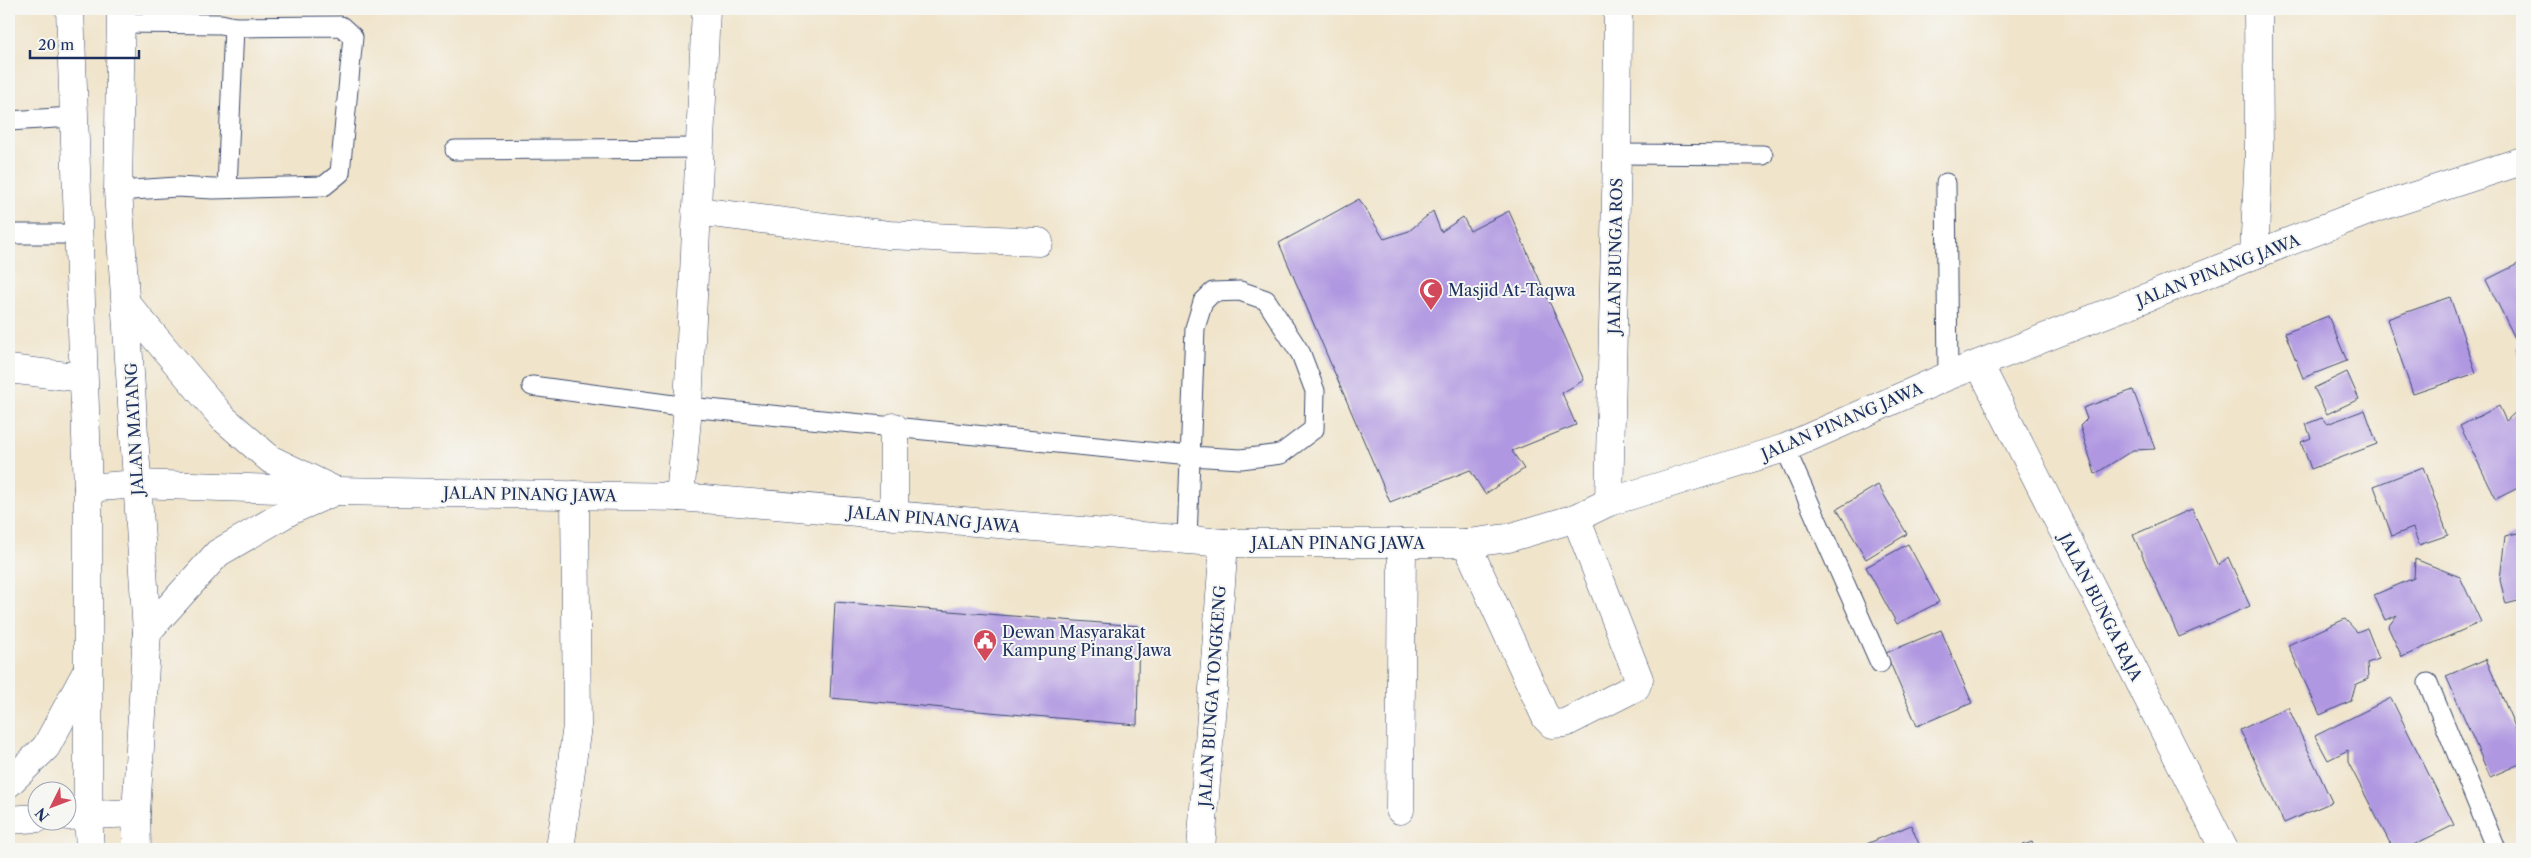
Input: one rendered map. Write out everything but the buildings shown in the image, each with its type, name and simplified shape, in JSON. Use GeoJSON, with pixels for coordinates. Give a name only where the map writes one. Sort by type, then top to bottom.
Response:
{"type":"FeatureCollection","features":[{"type":"Feature","properties":{"kind":"street"},"geometry":{"type":"LineString","coordinates":[[70,9],[72,117],[79,234],[88,488],[88,669],[78,816],[90,849]]}},
{"type":"Feature","properties":{"kind":"street"},"geometry":{"type":"LineString","coordinates":[[680,497],[688,407],[706,9]]}},
{"type":"Feature","properties":{"kind":"street","name":"JALAN BUNGA ROS"},"geometry":{"type":"LineString","coordinates":[[1609,502],[1617,154],[1618,9]]}},
{"type":"Feature","properties":{"kind":"street"},"geometry":{"type":"LineString","coordinates":[[2254,255],[2259,152],[2258,9]]}},
{"type":"Feature","properties":{"kind":"street","name":"JALAN MATANG"},"geometry":{"type":"LineString","coordinates":[[121,16],[118,191],[147,632],[136,813],[137,849]]}},
{"type":"Feature","properties":{"kind":"street","name":"JALAN PINANG JAWA"},"geometry":{"type":"LineString","coordinates":[[88,488],[137,484],[336,491],[680,497],[1224,542],[1402,544],[1466,543],[1508,538],[1576,518],[1609,502],[1785,448],[1948,376],[2254,255],[2371,210],[2522,161]]}},
{"type":"Feature","properties":{"kind":"street"},"geometry":{"type":"LineString","coordinates":[[696,211],[889,235],[1039,242]]}},
{"type":"Feature","properties":{"kind":"street"},"geometry":{"type":"LineString","coordinates":[[126,303],[222,418],[270,459],[336,491]]}},
{"type":"Feature","properties":{"kind":"street","name":"JALAN BUNGA RAJA"},"geometry":{"type":"LineString","coordinates":[[1979,364],[2224,849]]}},
{"type":"Feature","properties":{"kind":"street"},"geometry":{"type":"LineString","coordinates":[[9,369],[83,378]]}},
{"type":"Feature","properties":{"kind":"street"},"geometry":{"type":"LineString","coordinates":[[894,427],[894,516]]}},
{"type":"Feature","properties":{"kind":"street"},"geometry":{"type":"LineString","coordinates":[[147,632],[218,553],[292,510],[336,491]]}},
{"type":"Feature","properties":{"kind":"street"},"geometry":{"type":"LineString","coordinates":[[560,849],[577,726],[575,495]]}},
{"type":"Feature","properties":{"kind":"street"},"geometry":{"type":"LineString","coordinates":[[1466,543],[1546,718],[1552,724],[1565,723],[1636,687],[1639,679],[1576,518]]}},
{"type":"Feature","properties":{"kind":"street","name":"JALAN BUNGA TONGKENG"},"geometry":{"type":"LineString","coordinates":[[1201,849],[1224,542]]}},
{"type":"Feature","properties":{"kind":"street"},"geometry":{"type":"LineString","coordinates":[[1400,810],[1402,544]]}},
{"type":"Feature","properties":{"kind":"street"},"geometry":{"type":"LineString","coordinates":[[9,783],[46,747],[88,669]]}},
{"type":"Feature","properties":{"kind":"street"},"geometry":{"type":"LineString","coordinates":[[78,816],[136,813]]}},
{"type":"Feature","properties":{"kind":"street"},"geometry":{"type":"LineString","coordinates":[[9,820],[28,819]]}},
{"type":"Feature","properties":{"kind":"lane"},"geometry":{"type":"LineString","coordinates":[[118,191],[177,187],[324,186],[340,173],[353,36],[341,26],[234,26],[121,16]]}},
{"type":"Feature","properties":{"kind":"lane"},"geometry":{"type":"LineString","coordinates":[[227,188],[234,26]]}},
{"type":"Feature","properties":{"kind":"lane"},"geometry":{"type":"LineString","coordinates":[[9,121],[72,117]]}},
{"type":"Feature","properties":{"kind":"lane"},"geometry":{"type":"LineString","coordinates":[[455,150],[699,148]]}},
{"type":"Feature","properties":{"kind":"lane"},"geometry":{"type":"LineString","coordinates":[[1617,154],[1763,155]]}},
{"type":"Feature","properties":{"kind":"lane"},"geometry":{"type":"LineString","coordinates":[[1946,183],[1948,376]]}},
{"type":"Feature","properties":{"kind":"lane"},"geometry":{"type":"LineString","coordinates":[[9,234],[79,234]]}},
{"type":"Feature","properties":{"kind":"lane"},"geometry":{"type":"LineString","coordinates":[[532,386],[688,407],[1190,456],[1241,459],[1281,454],[1314,429],[1315,391],[1301,354],[1266,300],[1240,291],[1213,292],[1203,302],[1195,328],[1190,456],[1187,539]]}},
{"type":"Feature","properties":{"kind":"lane"},"geometry":{"type":"LineString","coordinates":[[1785,448],[1880,662]]}},
{"type":"Feature","properties":{"kind":"lane"},"geometry":{"type":"LineString","coordinates":[[2428,683],[2496,849]]}},
{"type":"Feature","properties":{"kind":"place","name":"Masjid At-Taqwa"},"geometry":{"type":"Point","coordinates":[1431,311]}},
{"type":"Feature","properties":{"kind":"place","name":"Dewan Masyarakat Kampung Pinang Jawa"},"geometry":{"type":"Point","coordinates":[985,662]}}]}
